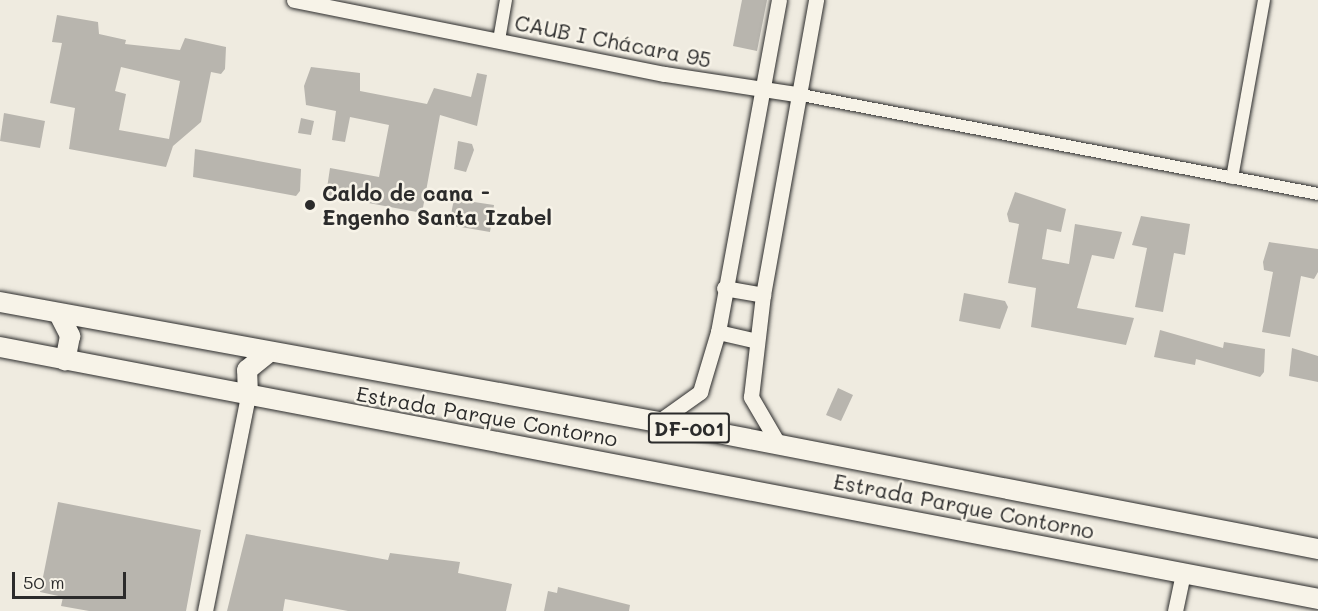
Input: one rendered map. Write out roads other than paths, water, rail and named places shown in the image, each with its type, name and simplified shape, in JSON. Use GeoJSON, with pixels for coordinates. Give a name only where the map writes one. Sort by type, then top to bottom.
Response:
{"type":"FeatureCollection","features":[{"type":"Feature","properties":{"kind":"highway","name":"Estrada Parque Contorno"},"geometry":{"type":"LineString","coordinates":[[0,302],[267,354],[658,422],[1318,549]]}},
{"type":"Feature","properties":{"kind":"highway"},"geometry":{"type":"LineString","coordinates":[[59,314],[70,336],[64,361]]}},
{"type":"Feature","properties":{"kind":"highway","name":"Estrada Parque Contorno"},"geometry":{"type":"LineString","coordinates":[[0,347],[1318,599]]}},
{"type":"Feature","properties":{"kind":"highway"},"geometry":{"type":"LineString","coordinates":[[248,396],[247,370],[267,354]]}},
{"type":"Feature","properties":{"kind":"street","name":"CAUB I Chácara 95"},"geometry":{"type":"LineString","coordinates":[[294,0],[796,94]]}},
{"type":"Feature","properties":{"kind":"street"},"geometry":{"type":"LineString","coordinates":[[499,40],[506,0]]}},
{"type":"Feature","properties":{"kind":"street"},"geometry":{"type":"LineString","coordinates":[[658,422],[700,392],[718,332],[760,89],[779,0]]}},
{"type":"Feature","properties":{"kind":"street"},"geometry":{"type":"LineString","coordinates":[[779,445],[751,397],[756,341],[796,94],[816,0]]}},
{"type":"Feature","properties":{"kind":"street"},"geometry":{"type":"LineString","coordinates":[[1232,178],[1264,0]]}},
{"type":"Feature","properties":{"kind":"street"},"geometry":{"type":"LineString","coordinates":[[796,94],[1318,194]]}},
{"type":"Feature","properties":{"kind":"street"},"geometry":{"type":"LineString","coordinates":[[724,288],[764,295]]}},
{"type":"Feature","properties":{"kind":"street"},"geometry":{"type":"LineString","coordinates":[[718,332],[756,341]]}},
{"type":"Feature","properties":{"kind":"street"},"geometry":{"type":"LineString","coordinates":[[205,611],[248,396]]}},
{"type":"Feature","properties":{"kind":"street"},"geometry":{"type":"LineString","coordinates":[[1175,611],[1183,573]]}},
{"type":"Feature","properties":{"kind":"place","name":"Caldo de cana - Engenho Santa Izabel"},"geometry":{"type":"Point","coordinates":[310,205]}}]}
